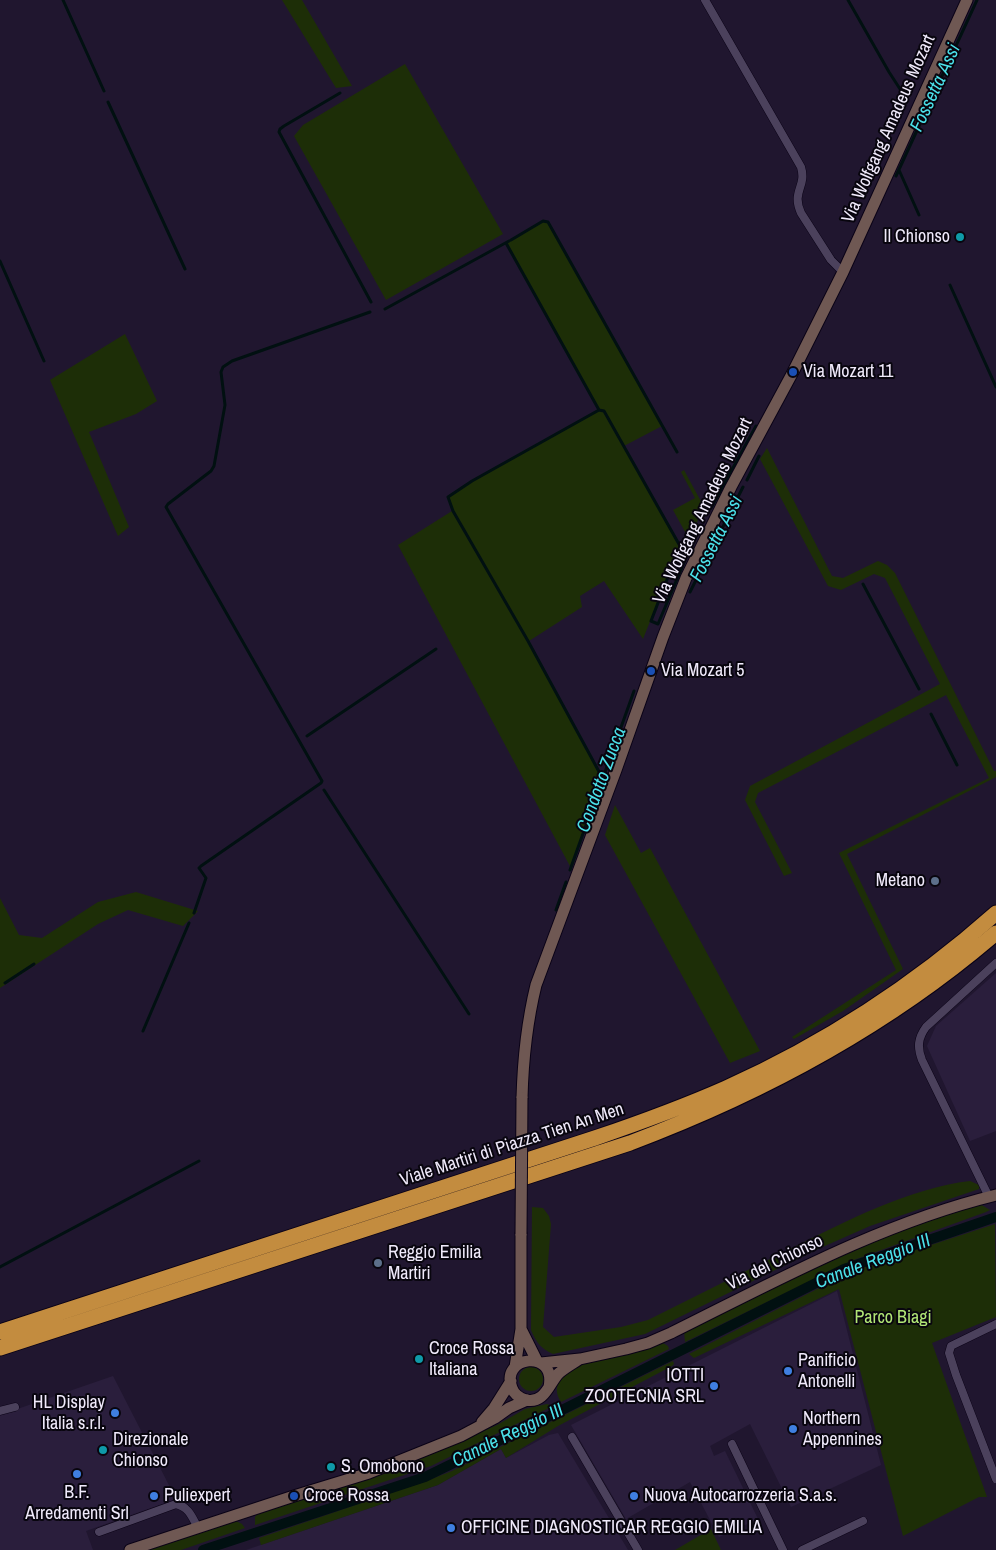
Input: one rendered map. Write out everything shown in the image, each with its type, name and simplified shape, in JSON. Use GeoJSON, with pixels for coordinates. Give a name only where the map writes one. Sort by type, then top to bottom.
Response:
{"type":"FeatureCollection","features":[{"type":"Feature","properties":{"kind":"highway","name":"Viale Martiri di Piazza Tien An Men"},"geometry":{"type":"LineString","coordinates":[[0,1332],[576,1144],[696,1101],[763,1070],[858,1016],[910,981],[996,913]]}},
{"type":"Feature","properties":{"kind":"highway","name":"Viale Martiri di Piazza Tien An Men"},"geometry":{"type":"LineString","coordinates":[[0,1348],[673,1127],[758,1089],[833,1049],[916,995],[996,933]]}},
{"type":"Feature","properties":{"kind":"street"},"geometry":{"type":"LineString","coordinates":[[705,0],[801,167],[803,181],[797,198],[801,213],[830,260],[843,272]]}},
{"type":"Feature","properties":{"kind":"street","name":"Via Wolfgang Amadeus Mozart"},"geometry":{"type":"LineString","coordinates":[[515,1367],[521,1329],[522,1098],[525,1045],[536,985],[686,578],[843,272],[967,0]]}},
{"type":"Feature","properties":{"kind":"street"},"geometry":{"type":"LineString","coordinates":[[992,1198],[922,1060],[918,1047],[921,1034],[926,1027],[996,963]]}},
{"type":"Feature","properties":{"kind":"street","name":"Via del Chionso"},"geometry":{"type":"LineString","coordinates":[[480,1425],[494,1408],[510,1381],[515,1367],[523,1362],[532,1360],[539,1362],[580,1359],[648,1343],[855,1243],[915,1220],[992,1198]]}},
{"type":"Feature","properties":{"kind":"street"},"geometry":{"type":"LineString","coordinates":[[996,1324],[955,1344],[949,1353],[996,1479]]}},
{"type":"Feature","properties":{"kind":"street","name":"Via Wolfgang Amadeus Mozart"},"geometry":{"type":"LineString","coordinates":[[521,1329],[539,1362]]}},
{"type":"Feature","properties":{"kind":"street","name":"Via del Chionso"},"geometry":{"type":"LineString","coordinates":[[130,1550],[369,1473],[454,1438],[496,1418],[509,1408],[527,1400],[543,1396],[559,1374],[580,1359]]}},
{"type":"Feature","properties":{"kind":"street"},"geometry":{"type":"LineString","coordinates":[[539,1362],[548,1371],[549,1387]]}},
{"type":"Feature","properties":{"kind":"street"},"geometry":{"type":"LineString","coordinates":[[510,1381],[516,1394],[527,1400]]}},
{"type":"Feature","properties":{"kind":"street"},"geometry":{"type":"LineString","coordinates":[[0,1411],[15,1407]]}},
{"type":"Feature","properties":{"kind":"street"},"geometry":{"type":"LineString","coordinates":[[572,1438],[638,1550]]}},
{"type":"Feature","properties":{"kind":"street"},"geometry":{"type":"LineString","coordinates":[[732,1444],[783,1550]]}},
{"type":"Feature","properties":{"kind":"street"},"geometry":{"type":"LineString","coordinates":[[99,1532],[176,1504],[184,1506],[188,1510],[198,1528]]}},
{"type":"Feature","properties":{"kind":"street"},"geometry":{"type":"LineString","coordinates":[[802,1550],[863,1521]]}},
{"type":"Feature","properties":{"kind":"shaded area"},"geometry":{"type":"Polygon","coordinates":[[[996,973],[996,1131],[970,1141],[927,1046],[936,1026],[996,973]]]}},
{"type":"Feature","properties":{"kind":"shaded area"},"geometry":{"type":"Polygon","coordinates":[[[837,1291],[881,1465],[791,1507],[750,1424],[710,1446],[714,1456],[725,1451],[758,1519],[719,1537],[690,1482],[626,1519],[571,1425],[837,1291]]]}},
{"type":"Feature","properties":{"kind":"shaded area"},"geometry":{"type":"Polygon","coordinates":[[[113,1376],[176,1499],[86,1531],[93,1550],[0,1550],[0,1415],[113,1376]]]}},
{"type":"Feature","properties":{"kind":"shaded area"},"geometry":{"type":"Polygon","coordinates":[[[558,1433],[628,1550],[246,1550],[438,1485],[501,1449],[506,1458],[549,1435],[558,1433]]]}},
{"type":"Feature","properties":{"kind":"green space"},"geometry":{"type":"Polygon","coordinates":[[[282,0],[302,0],[352,86],[336,88],[282,0]]]}},
{"type":"Feature","properties":{"kind":"green space"},"geometry":{"type":"Polygon","coordinates":[[[405,64],[503,234],[386,300],[294,136],[303,125],[405,64]]]}},
{"type":"Feature","properties":{"kind":"green space"},"geometry":{"type":"Polygon","coordinates":[[[543,221],[548,222],[662,426],[624,446],[680,546],[643,639],[604,581],[580,596],[582,607],[529,641],[601,776],[571,868],[398,545],[452,511],[448,497],[472,481],[599,410],[506,243],[543,221]]]}},
{"type":"Feature","properties":{"kind":"green space"},"geometry":{"type":"Polygon","coordinates":[[[125,334],[157,401],[136,414],[89,432],[129,527],[118,536],[50,380],[125,334]]]}},
{"type":"Feature","properties":{"kind":"green space"},"geometry":{"type":"Polygon","coordinates":[[[767,448],[832,576],[843,578],[878,561],[887,565],[895,573],[994,771],[996,771],[996,777],[847,854],[903,969],[843,1011],[794,1039],[792,1037],[896,970],[839,853],[989,778],[946,695],[758,793],[755,802],[792,873],[784,876],[745,800],[750,786],[940,684],[885,578],[874,574],[841,590],[828,586],[760,459],[767,448]]]}},
{"type":"Feature","properties":{"kind":"green space"},"geometry":{"type":"Polygon","coordinates":[[[684,470],[704,507],[689,539],[673,510],[695,498],[681,472],[684,470]]]}},
{"type":"Feature","properties":{"kind":"green space"},"geometry":{"type":"Polygon","coordinates":[[[615,805],[641,853],[650,848],[760,1051],[730,1063],[605,835],[615,805]]]}},
{"type":"Feature","properties":{"kind":"green space"},"geometry":{"type":"Polygon","coordinates":[[[136,892],[198,911],[183,926],[128,910],[98,924],[0,988],[0,898],[19,935],[42,938],[98,902],[136,892]]]}},
{"type":"Feature","properties":{"kind":"green space"},"geometry":{"type":"Polygon","coordinates":[[[970,1181],[979,1185],[979,1189],[870,1226],[818,1249],[645,1334],[553,1354],[539,1345],[531,1330],[532,1207],[543,1208],[549,1216],[551,1224],[543,1327],[554,1337],[621,1327],[648,1320],[834,1227],[879,1207],[924,1191],[970,1181]]]}},
{"type":"Feature","properties":{"kind":"green space"},"geometry":{"type":"Polygon","coordinates":[[[980,1204],[990,1210],[851,1261],[685,1342],[684,1331],[859,1247],[896,1232],[980,1204]]]}},
{"type":"Feature","properties":{"kind":"green space","name":"Parco Biagi"},"geometry":{"type":"Polygon","coordinates":[[[995,1224],[996,1317],[932,1343],[987,1497],[979,1497],[903,1536],[839,1289],[694,1358],[689,1354],[831,1282],[867,1266],[995,1224]]]}},
{"type":"Feature","properties":{"kind":"green space"},"geometry":{"type":"Polygon","coordinates":[[[663,1343],[669,1349],[561,1402],[557,1390],[560,1380],[567,1372],[578,1365],[663,1343]]]}},
{"type":"Feature","properties":{"kind":"green space"},"geometry":{"type":"Polygon","coordinates":[[[673,1361],[674,1364],[672,1366],[558,1426],[506,1458],[501,1449],[438,1485],[261,1545],[259,1538],[452,1471],[673,1361]]]}},
{"type":"Feature","properties":{"kind":"green space"},"geometry":{"type":"Polygon","coordinates":[[[531,1367],[539,1371],[543,1379],[539,1387],[531,1391],[523,1387],[519,1379],[523,1371],[531,1367]]]}},
{"type":"Feature","properties":{"kind":"green space"},"geometry":{"type":"Polygon","coordinates":[[[547,1404],[551,1407],[431,1466],[255,1525],[255,1517],[258,1513],[346,1486],[421,1458],[497,1425],[525,1409],[547,1404]]]}},
{"type":"Feature","properties":{"kind":"green space"},"geometry":{"type":"Polygon","coordinates":[[[234,1520],[245,1528],[181,1550],[143,1550],[234,1520]]]}},
{"type":"Feature","properties":{"kind":"green space"},"geometry":{"type":"Polygon","coordinates":[[[711,1529],[721,1550],[675,1550],[711,1529]]]}},
{"type":"Feature","properties":{"kind":"waterway"},"geometry":{"type":"LineString","coordinates":[[63,0],[104,91]]}},
{"type":"Feature","properties":{"kind":"waterway"},"geometry":{"type":"LineString","coordinates":[[848,0],[900,89]]}},
{"type":"Feature","properties":{"kind":"waterway","name":"Fossetta Assi"},"geometry":{"type":"LineString","coordinates":[[896,176],[977,0]]}},
{"type":"Feature","properties":{"kind":"waterway"},"geometry":{"type":"LineString","coordinates":[[340,93],[284,126],[279,132],[371,302]]}},
{"type":"Feature","properties":{"kind":"waterway"},"geometry":{"type":"LineString","coordinates":[[108,102],[185,269]]}},
{"type":"Feature","properties":{"kind":"waterway"},"geometry":{"type":"LineString","coordinates":[[899,170],[919,215]]}},
{"type":"Feature","properties":{"kind":"waterway"},"geometry":{"type":"LineString","coordinates":[[511,240],[543,221],[548,222],[677,452]]}},
{"type":"Feature","properties":{"kind":"waterway"},"geometry":{"type":"LineString","coordinates":[[385,309],[509,241]]}},
{"type":"Feature","properties":{"kind":"waterway"},"geometry":{"type":"LineString","coordinates":[[506,243],[599,410],[604,411],[680,546],[651,621],[658,624],[688,553]]}},
{"type":"Feature","properties":{"kind":"waterway"},"geometry":{"type":"LineString","coordinates":[[0,261],[44,361]]}},
{"type":"Feature","properties":{"kind":"waterway"},"geometry":{"type":"LineString","coordinates":[[950,285],[996,387]]}},
{"type":"Feature","properties":{"kind":"waterway"},"geometry":{"type":"LineString","coordinates":[[194,913],[206,878],[199,868],[322,781],[166,507],[211,471],[214,466],[225,405],[221,372],[223,367],[232,361],[370,312]]}},
{"type":"Feature","properties":{"kind":"waterway"},"geometry":{"type":"LineString","coordinates":[[599,410],[472,481],[448,497],[453,511],[528,641],[603,779]]}},
{"type":"Feature","properties":{"kind":"waterway","name":"Condotto Zucca"},"geometry":{"type":"LineString","coordinates":[[711,508],[756,426]]}},
{"type":"Feature","properties":{"kind":"waterway","name":"Fossetta Assi"},"geometry":{"type":"LineString","coordinates":[[747,480],[759,456]]}},
{"type":"Feature","properties":{"kind":"waterway","name":"Fossetta Assi"},"geometry":{"type":"LineString","coordinates":[[690,592],[743,487]]}},
{"type":"Feature","properties":{"kind":"waterway"},"geometry":{"type":"LineString","coordinates":[[863,584],[919,689]]}},
{"type":"Feature","properties":{"kind":"waterway"},"geometry":{"type":"LineString","coordinates":[[307,736],[436,649]]}},
{"type":"Feature","properties":{"kind":"waterway","name":"Condotto Zucca"},"geometry":{"type":"LineString","coordinates":[[570,870],[634,691]]}},
{"type":"Feature","properties":{"kind":"waterway"},"geometry":{"type":"LineString","coordinates":[[931,714],[957,765]]}},
{"type":"Feature","properties":{"kind":"waterway"},"geometry":{"type":"LineString","coordinates":[[324,790],[469,1014]]}},
{"type":"Feature","properties":{"kind":"waterway","name":"Condotto Zucca"},"geometry":{"type":"LineString","coordinates":[[556,910],[566,882]]}},
{"type":"Feature","properties":{"kind":"waterway"},"geometry":{"type":"LineString","coordinates":[[143,1031],[189,923]]}},
{"type":"Feature","properties":{"kind":"waterway"},"geometry":{"type":"LineString","coordinates":[[5,983],[34,964]]}},
{"type":"Feature","properties":{"kind":"waterway"},"geometry":{"type":"LineString","coordinates":[[0,1267],[199,1161]]}},
{"type":"Feature","properties":{"kind":"waterway","name":"Canale Reggio III"},"geometry":{"type":"LineString","coordinates":[[203,1550],[425,1477],[844,1269],[996,1217]]}},
{"type":"Feature","properties":{"kind":"place","name":"Il Chionso"},"geometry":{"type":"Point","coordinates":[960,237]}},
{"type":"Feature","properties":{"kind":"place","name":"Via Mozart 11"},"geometry":{"type":"Point","coordinates":[793,372]}},
{"type":"Feature","properties":{"kind":"place","name":"Via Mozart 5"},"geometry":{"type":"Point","coordinates":[651,671]}},
{"type":"Feature","properties":{"kind":"place","name":"Metano"},"geometry":{"type":"Point","coordinates":[935,881]}},
{"type":"Feature","properties":{"kind":"place","name":"Reggio Emilia Martiri"},"geometry":{"type":"Point","coordinates":[378,1263]}},
{"type":"Feature","properties":{"kind":"place","name":"Croce Rossa Italiana"},"geometry":{"type":"Point","coordinates":[419,1359]}},
{"type":"Feature","properties":{"kind":"place","name":"Panificio Antonelli"},"geometry":{"type":"Point","coordinates":[788,1371]}},
{"type":"Feature","properties":{"kind":"place","name":"IOTTI ZOOTECNIA SRL"},"geometry":{"type":"Point","coordinates":[714,1386]}},
{"type":"Feature","properties":{"kind":"place","name":"HL Display Italia s.r.l."},"geometry":{"type":"Point","coordinates":[115,1413]}},
{"type":"Feature","properties":{"kind":"place","name":"Northern Appennines"},"geometry":{"type":"Point","coordinates":[793,1429]}},
{"type":"Feature","properties":{"kind":"place","name":"Direzionale Chionso"},"geometry":{"type":"Point","coordinates":[103,1450]}},
{"type":"Feature","properties":{"kind":"place","name":"S. Omobono"},"geometry":{"type":"Point","coordinates":[331,1467]}},
{"type":"Feature","properties":{"kind":"place","name":"B.F. Arredamenti Srl"},"geometry":{"type":"Point","coordinates":[77,1474]}},
{"type":"Feature","properties":{"kind":"place","name":"Puliexpert"},"geometry":{"type":"Point","coordinates":[154,1496]}},
{"type":"Feature","properties":{"kind":"place","name":"Croce Rossa"},"geometry":{"type":"Point","coordinates":[294,1496]}},
{"type":"Feature","properties":{"kind":"place","name":"Nuova Autocarrozzeria S.a.s."},"geometry":{"type":"Point","coordinates":[634,1496]}},
{"type":"Feature","properties":{"kind":"place","name":"OFFICINE DIAGNOSTICAR REGGIO EMILIA"},"geometry":{"type":"Point","coordinates":[451,1528]}}]}
